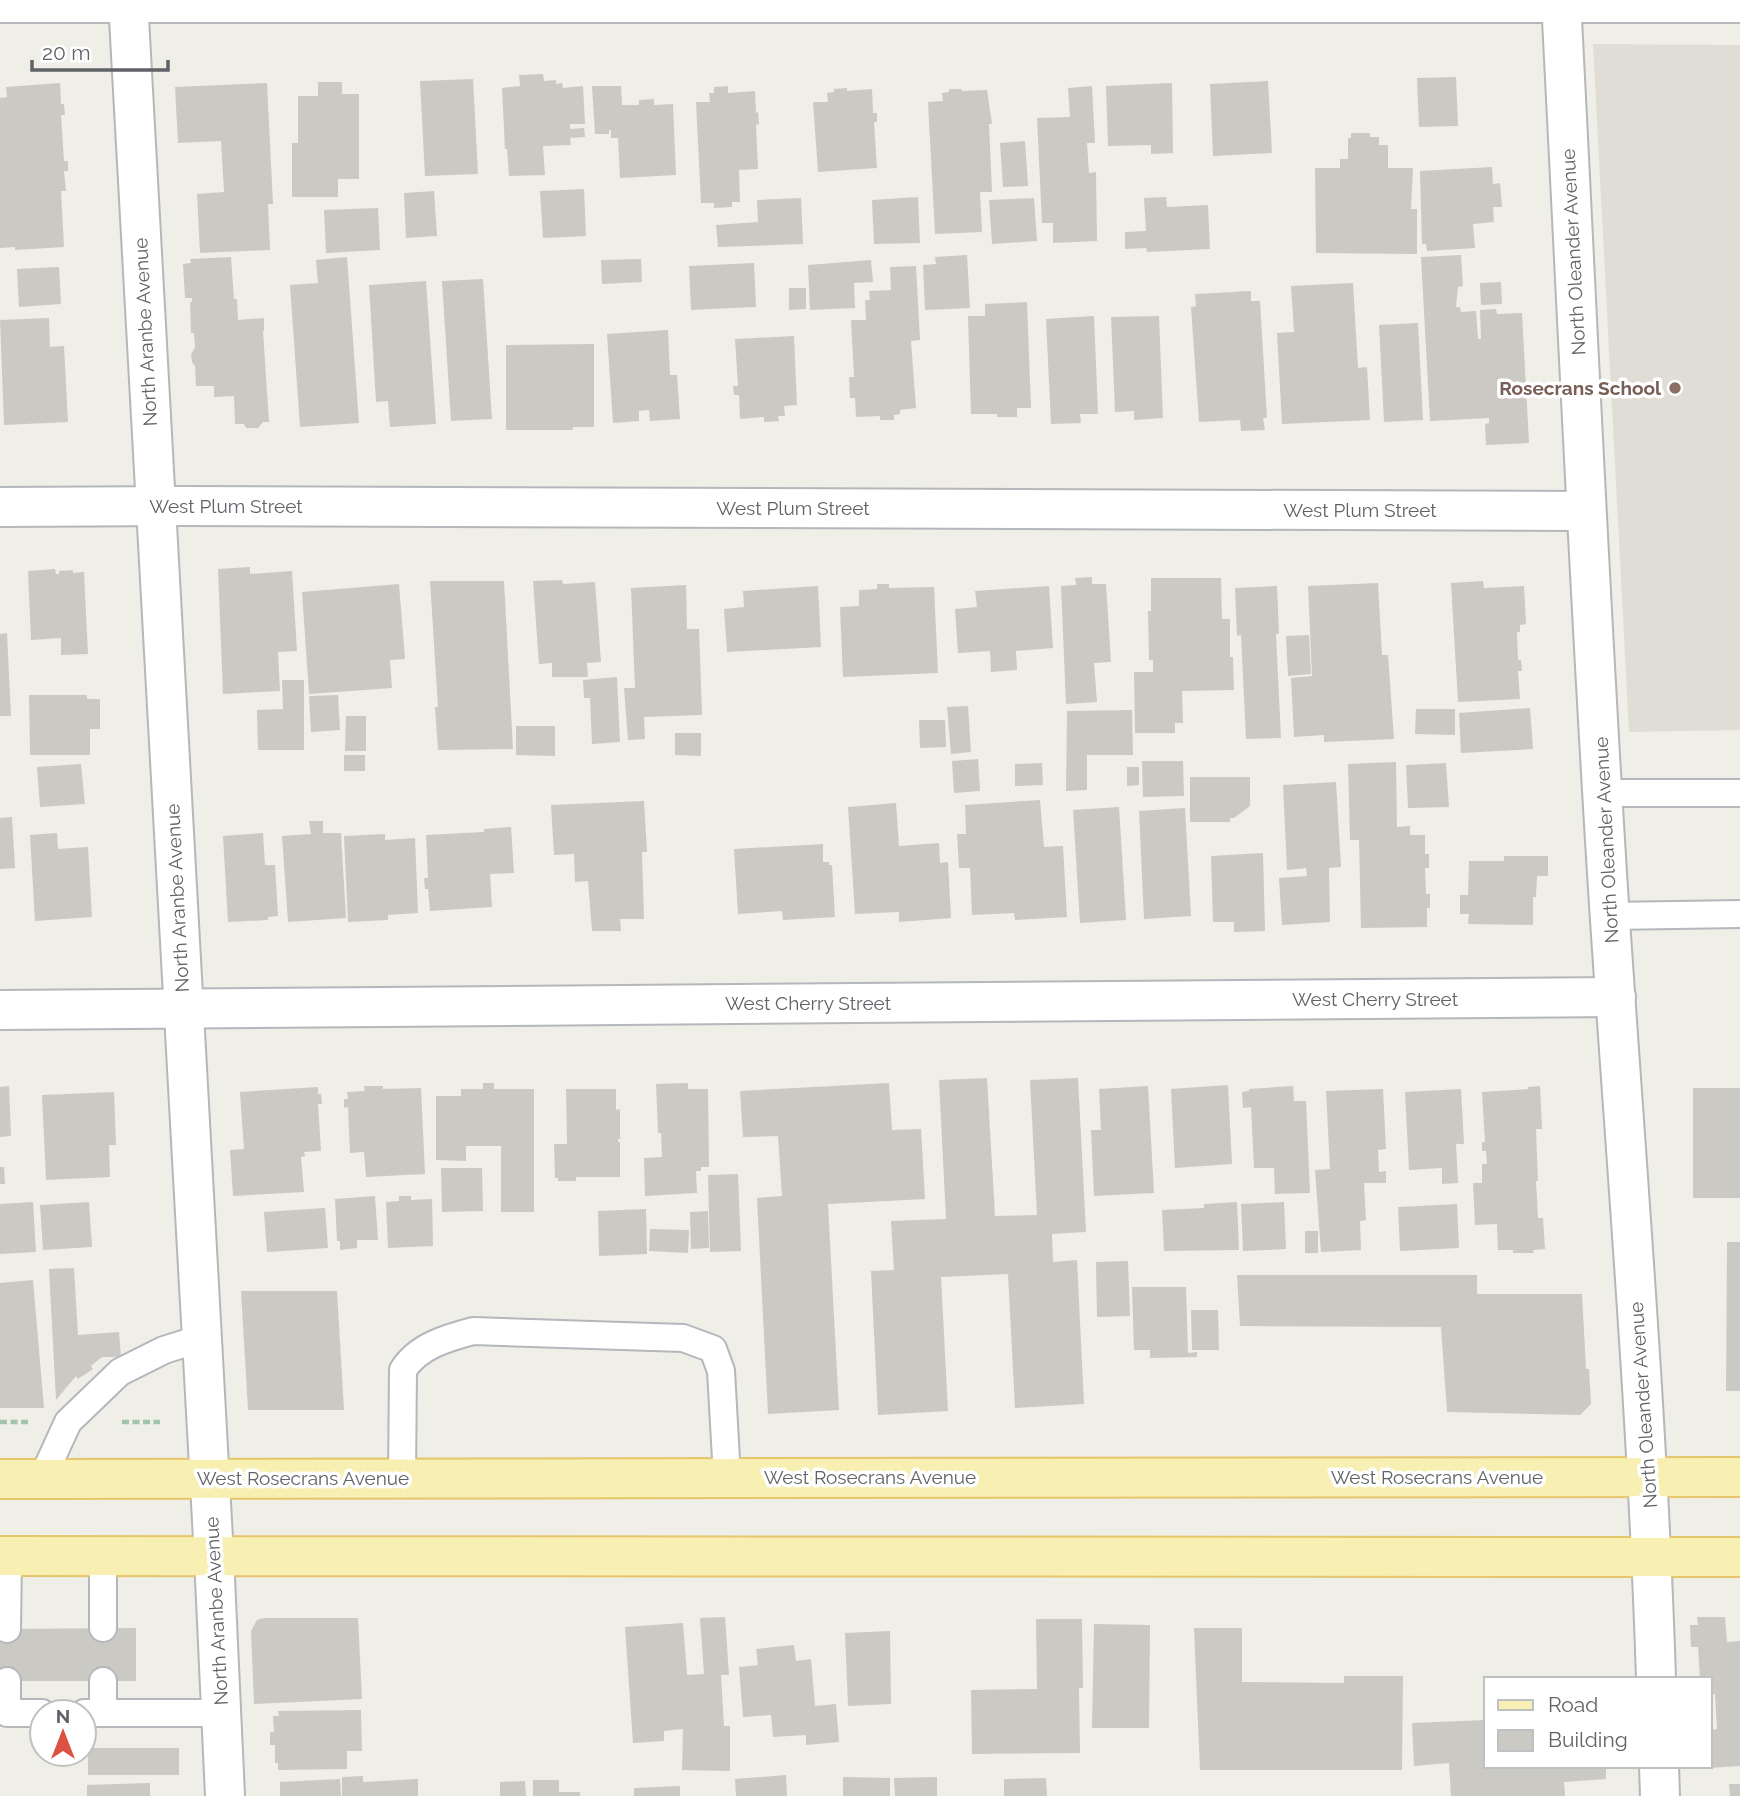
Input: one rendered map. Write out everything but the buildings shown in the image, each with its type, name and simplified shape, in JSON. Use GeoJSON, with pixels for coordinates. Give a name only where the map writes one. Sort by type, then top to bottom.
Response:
{"type":"FeatureCollection","features":[{"type":"Feature","properties":{"kind":"main road","name":"West Rosecrans Avenue"},"geometry":{"type":"LineString","coordinates":[[0,1479],[1740,1476]]}},
{"type":"Feature","properties":{"kind":"main road"},"geometry":{"type":"LineString","coordinates":[[4,1556],[1740,1557]]}},
{"type":"Feature","properties":{"kind":"street","name":"North Aranbe Avenue"},"geometry":{"type":"LineString","coordinates":[[128,1],[225,1796]]}},
{"type":"Feature","properties":{"kind":"street","name":"North Oleander Avenue"},"geometry":{"type":"LineString","coordinates":[[1561,1],[1586,511],[1610,916],[1649,1476],[1656,1677]]}},
{"type":"Feature","properties":{"kind":"street"},"geometry":{"type":"LineString","coordinates":[[0,3],[1740,3]]}},
{"type":"Feature","properties":{"kind":"street","name":"West Plum Street"},"geometry":{"type":"LineString","coordinates":[[0,507],[1586,511]]}},
{"type":"Feature","properties":{"kind":"street","name":"West Cherry Street"},"geometry":{"type":"LineString","coordinates":[[0,1010],[1616,997]]}},
{"type":"Feature","properties":{"kind":"street"},"geometry":{"type":"LineString","coordinates":[[1659,1768],[1660,1796]]}},
{"type":"Feature","properties":{"kind":"lane"},"geometry":{"type":"LineString","coordinates":[[1603,793],[1740,793]]}},
{"type":"Feature","properties":{"kind":"lane"},"geometry":{"type":"LineString","coordinates":[[1610,916],[1740,914]]}},
{"type":"Feature","properties":{"kind":"lane"},"geometry":{"type":"LineString","coordinates":[[402,1478],[403,1370],[411,1357],[421,1351],[443,1339],[473,1331],[684,1338],[713,1349],[722,1371],[726,1477]]}},
{"type":"Feature","properties":{"kind":"lane"},"geometry":{"type":"LineString","coordinates":[[42,1479],[68,1422],[120,1372],[164,1350],[202,1338]]}},
{"type":"Feature","properties":{"kind":"lane"},"geometry":{"type":"LineString","coordinates":[[4,1556],[7,1629]]}},
{"type":"Feature","properties":{"kind":"lane"},"geometry":{"type":"LineString","coordinates":[[103,1557],[103,1628]]}},
{"type":"Feature","properties":{"kind":"lane"},"geometry":{"type":"LineString","coordinates":[[7,1681],[7,1713],[28,1713]]}},
{"type":"Feature","properties":{"kind":"lane"},"geometry":{"type":"LineString","coordinates":[[98,1698],[103,1681]]}},
{"type":"Feature","properties":{"kind":"lane"},"geometry":{"type":"LineString","coordinates":[[98,1713],[221,1713]]}},
{"type":"Feature","properties":{"kind":"shaded area","name":"Rosecrans School"},"geometry":{"type":"Polygon","coordinates":[[[1593,44],[1740,45],[1740,730],[1629,732],[1593,44]]]}},
{"type":"Feature","properties":{"kind":"place","name":"Rosecrans School"},"geometry":{"type":"Point","coordinates":[1675,388]}}]}
